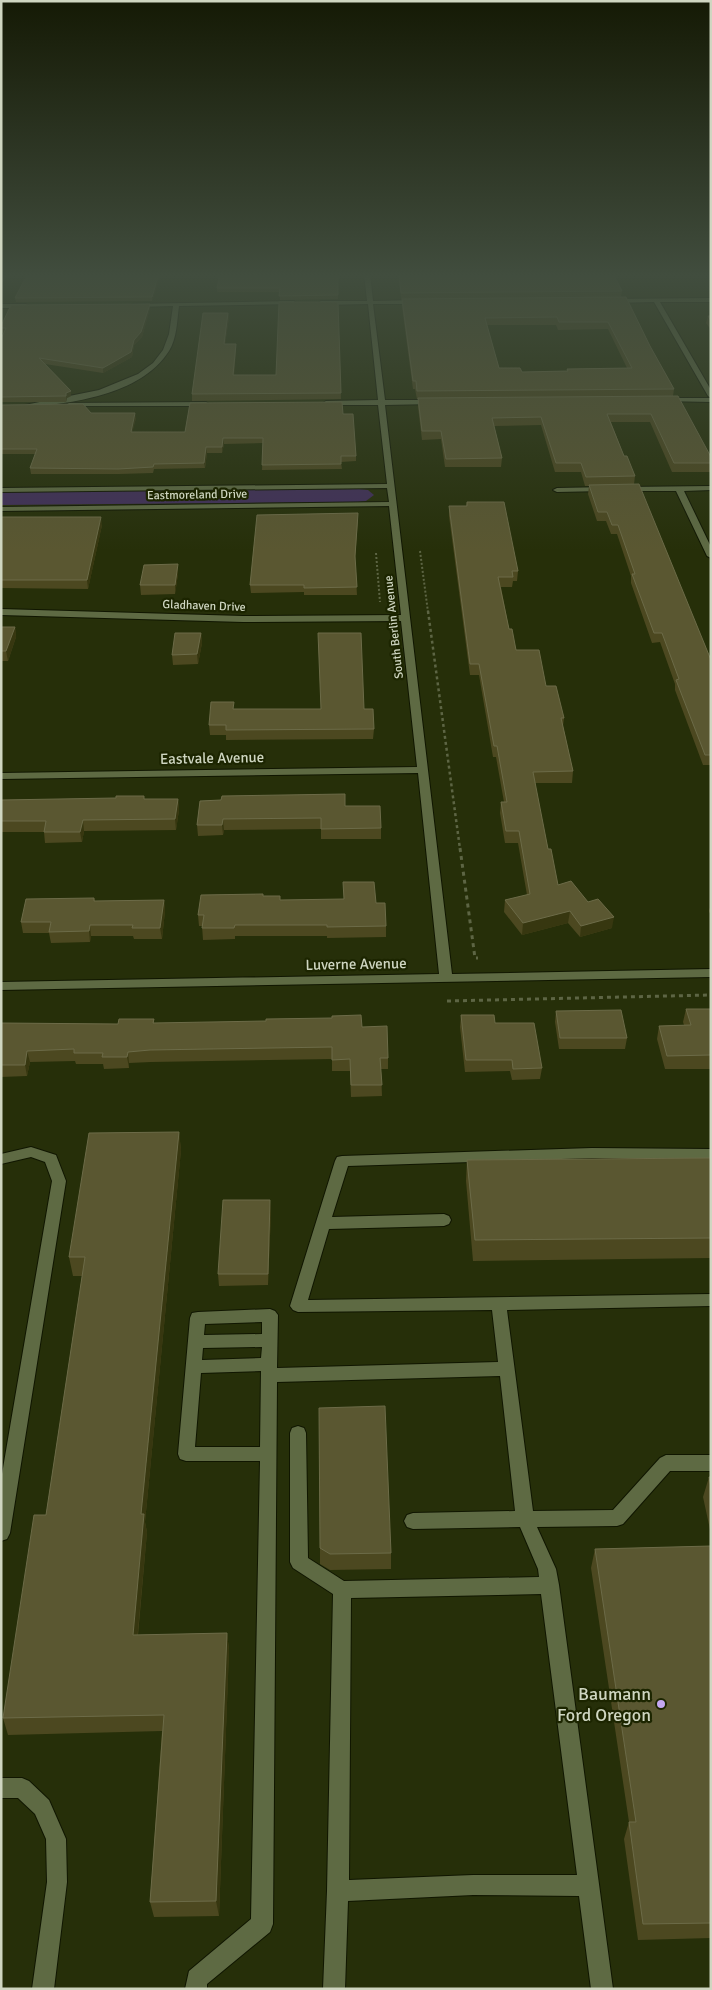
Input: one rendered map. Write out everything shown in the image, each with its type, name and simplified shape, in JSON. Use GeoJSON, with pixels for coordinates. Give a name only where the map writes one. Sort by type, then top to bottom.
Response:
{"type":"FeatureCollection","features":[{"type":"Feature","properties":{"kind":"street"},"geometry":{"type":"LineString","coordinates":[[151,366],[119,385],[103,392],[76,399],[18,406],[214,404]]}},
{"type":"Feature","properties":{"kind":"street","name":"South Berlin Avenue"},"geometry":{"type":"LineString","coordinates":[[377,366],[446,978]]}},
{"type":"Feature","properties":{"kind":"street"},"geometry":{"type":"LineString","coordinates":[[694,366],[711,396]]}},
{"type":"Feature","properties":{"kind":"street"},"geometry":{"type":"LineString","coordinates":[[119,385],[112,392],[116,399],[146,405]]}},
{"type":"Feature","properties":{"kind":"street"},"geometry":{"type":"LineString","coordinates":[[652,400],[711,400]]}},
{"type":"Feature","properties":{"kind":"street"},"geometry":{"type":"LineString","coordinates":[[322,403],[439,402]]}},
{"type":"Feature","properties":{"kind":"street","name":"Eastmoreland Drive"},"geometry":{"type":"LineString","coordinates":[[1,490],[390,486]]}},
{"type":"Feature","properties":{"kind":"street"},"geometry":{"type":"LineString","coordinates":[[679,488],[711,556]]}},
{"type":"Feature","properties":{"kind":"street"},"geometry":{"type":"LineString","coordinates":[[557,490],[711,488]]}},
{"type":"Feature","properties":{"kind":"street","name":"Eastmoreland Drive"},"geometry":{"type":"LineString","coordinates":[[1,509],[393,504]]}},
{"type":"Feature","properties":{"kind":"street","name":"Gladhaven Drive"},"geometry":{"type":"LineString","coordinates":[[1,612],[263,620],[405,618]]}},
{"type":"Feature","properties":{"kind":"street","name":"Eastvale Avenue"},"geometry":{"type":"LineString","coordinates":[[1,776],[423,770]]}},
{"type":"Feature","properties":{"kind":"street","name":"Luverne Avenue"},"geometry":{"type":"LineString","coordinates":[[1,986],[711,973]]}},
{"type":"Feature","properties":{"kind":"street"},"geometry":{"type":"LineString","coordinates":[[1,1159],[31,1152],[51,1158],[59,1181],[1,1533]]}},
{"type":"Feature","properties":{"kind":"street"},"geometry":{"type":"LineString","coordinates":[[711,1154],[592,1153],[342,1161],[298,1306],[711,1300]]}},
{"type":"Feature","properties":{"kind":"street"},"geometry":{"type":"LineString","coordinates":[[322,1223],[444,1220]]}},
{"type":"Feature","properties":{"kind":"street"},"geometry":{"type":"LineString","coordinates":[[499,1304],[525,1520],[547,1569],[550,1585],[602,1989]]}},
{"type":"Feature","properties":{"kind":"street"},"geometry":{"type":"LineString","coordinates":[[196,1989],[197,1979],[262,1924],[270,1340],[270,1315],[198,1318],[186,1454],[268,1454]]}},
{"type":"Feature","properties":{"kind":"street"},"geometry":{"type":"LineString","coordinates":[[196,1342],[270,1340]]}},
{"type":"Feature","properties":{"kind":"street"},"geometry":{"type":"LineString","coordinates":[[194,1367],[269,1370],[507,1369]]}},
{"type":"Feature","properties":{"kind":"street"},"geometry":{"type":"LineString","coordinates":[[298,1433],[299,1562],[342,1590],[550,1585]]}},
{"type":"Feature","properties":{"kind":"street"},"geometry":{"type":"LineString","coordinates":[[413,1521],[617,1518],[666,1463],[711,1463]]}},
{"type":"Feature","properties":{"kind":"street"},"geometry":{"type":"LineString","coordinates":[[334,1989],[338,1891],[342,1590]]}},
{"type":"Feature","properties":{"kind":"street"},"geometry":{"type":"LineString","coordinates":[[1,1788],[22,1788],[42,1807],[56,1839],[56,1882],[43,1989]]}},
{"type":"Feature","properties":{"kind":"street"},"geometry":{"type":"LineString","coordinates":[[338,1891],[473,1885],[588,1886]]}},
{"type":"Feature","properties":{"kind":"path"},"geometry":{"type":"LineString","coordinates":[[420,551],[475,958],[484,958]]}},
{"type":"Feature","properties":{"kind":"path"},"geometry":{"type":"LineString","coordinates":[[376,553],[381,608]]}},
{"type":"Feature","properties":{"kind":"path"},"geometry":{"type":"LineString","coordinates":[[447,1000],[711,995]]}},
{"type":"Feature","properties":{"kind":"shaded area"},"geometry":{"type":"Polygon","coordinates":[[[368,490],[374,495],[366,501],[358,502],[1,505],[1,492],[368,490]]]}},
{"type":"Feature","properties":{"kind":"building"},"geometry":{"type":"Polygon","coordinates":[[[1,366],[47,366],[71,391],[66,393],[66,396],[1,397],[1,366]]]}},
{"type":"Feature","properties":{"kind":"building"},"geometry":{"type":"Polygon","coordinates":[[[89,366],[107,366],[103,368],[89,366]]]}},
{"type":"Feature","properties":{"kind":"building"},"geometry":{"type":"Polygon","coordinates":[[[196,366],[234,366],[233,375],[276,375],[276,366],[340,366],[341,393],[192,394],[196,366]]]}},
{"type":"Feature","properties":{"kind":"building"},"geometry":{"type":"Polygon","coordinates":[[[411,366],[498,366],[499,368],[520,368],[522,372],[661,366],[674,389],[417,391],[416,381],[413,381],[411,366]]]}},
{"type":"Feature","properties":{"kind":"building"},"geometry":{"type":"Polygon","coordinates":[[[678,396],[711,457],[711,463],[674,463],[651,414],[607,414],[624,456],[627,456],[635,476],[586,477],[581,463],[556,463],[541,417],[492,418],[502,458],[446,459],[441,431],[422,431],[418,398],[678,396]]]}},
{"type":"Feature","properties":{"kind":"building"},"geometry":{"type":"Polygon","coordinates":[[[342,402],[343,414],[353,414],[356,456],[341,456],[341,464],[262,465],[263,438],[223,438],[222,447],[206,447],[204,463],[154,464],[153,467],[118,469],[30,468],[37,449],[1,449],[1,405],[83,404],[91,413],[135,413],[131,432],[185,432],[190,403],[342,402]]]}},
{"type":"Feature","properties":{"kind":"building"},"geometry":{"type":"Polygon","coordinates":[[[639,484],[711,660],[711,755],[705,755],[676,680],[679,679],[662,633],[654,633],[632,574],[635,574],[618,525],[612,525],[607,512],[598,512],[589,485],[639,484]]]}},
{"type":"Feature","properties":{"kind":"building"},"geometry":{"type":"Polygon","coordinates":[[[467,502],[504,502],[518,571],[512,571],[513,577],[498,577],[509,629],[512,629],[516,650],[539,650],[546,686],[556,686],[564,718],[561,718],[573,771],[533,772],[548,849],[551,849],[558,885],[571,881],[588,902],[598,899],[614,917],[581,926],[570,911],[523,923],[505,900],[530,894],[519,831],[506,831],[501,802],[507,802],[497,746],[494,746],[479,664],[470,664],[449,506],[467,506],[467,502]]]}},
{"type":"Feature","properties":{"kind":"building"},"geometry":{"type":"Polygon","coordinates":[[[358,513],[355,556],[357,587],[304,588],[304,585],[250,585],[257,515],[358,513]]]}},
{"type":"Feature","properties":{"kind":"building"},"geometry":{"type":"Polygon","coordinates":[[[1,517],[101,517],[87,580],[1,580],[1,517]]]}},
{"type":"Feature","properties":{"kind":"building"},"geometry":{"type":"Polygon","coordinates":[[[178,564],[175,585],[140,585],[144,565],[178,564]]]}},
{"type":"Feature","properties":{"kind":"building"},"geometry":{"type":"Polygon","coordinates":[[[1,627],[15,627],[6,651],[1,651],[1,627]]]}},
{"type":"Feature","properties":{"kind":"building"},"geometry":{"type":"Polygon","coordinates":[[[175,633],[201,633],[197,654],[172,655],[175,633]]]}},
{"type":"Feature","properties":{"kind":"building"},"geometry":{"type":"Polygon","coordinates":[[[318,633],[361,633],[364,709],[373,709],[374,729],[226,730],[226,725],[209,725],[211,702],[234,702],[233,709],[321,709],[318,633]]]}},
{"type":"Feature","properties":{"kind":"building"},"geometry":{"type":"Polygon","coordinates":[[[345,794],[345,806],[380,806],[381,828],[321,829],[321,818],[223,819],[222,825],[197,825],[200,801],[221,800],[222,796],[345,794]]]}},
{"type":"Feature","properties":{"kind":"building"},"geometry":{"type":"Polygon","coordinates":[[[116,796],[144,796],[144,799],[178,799],[175,819],[83,820],[80,832],[44,832],[46,821],[1,821],[1,800],[116,798],[116,796]]]}},
{"type":"Feature","properties":{"kind":"building"},"geometry":{"type":"Polygon","coordinates":[[[343,882],[374,882],[376,903],[385,903],[386,926],[235,925],[234,928],[202,928],[204,915],[198,915],[201,895],[263,894],[263,896],[280,896],[280,900],[344,899],[343,882]]]}},
{"type":"Feature","properties":{"kind":"building"},"geometry":{"type":"Polygon","coordinates":[[[94,898],[94,901],[164,900],[160,928],[132,928],[133,925],[90,925],[89,931],[49,932],[51,922],[21,922],[26,899],[94,898]]]}},
{"type":"Feature","properties":{"kind":"building"},"geometry":{"type":"Polygon","coordinates":[[[686,1009],[711,1009],[711,1055],[667,1056],[659,1026],[691,1025],[686,1009]]]}},
{"type":"Feature","properties":{"kind":"building"},"geometry":{"type":"Polygon","coordinates":[[[621,1010],[627,1038],[560,1038],[556,1011],[621,1010]]]}},
{"type":"Feature","properties":{"kind":"building"},"geometry":{"type":"Polygon","coordinates":[[[361,1015],[362,1027],[387,1026],[388,1058],[380,1058],[382,1085],[351,1085],[350,1059],[332,1060],[332,1047],[150,1050],[128,1052],[127,1057],[102,1057],[103,1053],[74,1053],[74,1049],[27,1051],[25,1065],[1,1065],[1,1023],[118,1024],[119,1019],[154,1019],[153,1023],[266,1021],[266,1019],[332,1018],[332,1016],[361,1015]]]}},
{"type":"Feature","properties":{"kind":"building"},"geometry":{"type":"Polygon","coordinates":[[[461,1015],[494,1015],[495,1023],[534,1023],[542,1068],[513,1069],[512,1060],[466,1060],[461,1015]]]}},
{"type":"Feature","properties":{"kind":"building"},"geometry":{"type":"Polygon","coordinates":[[[179,1132],[141,1514],[144,1514],[133,1635],[227,1633],[216,1901],[150,1902],[164,1715],[3,1718],[34,1515],[46,1515],[85,1257],[69,1257],[89,1133],[179,1132]]]}},
{"type":"Feature","properties":{"kind":"building"},"geometry":{"type":"Polygon","coordinates":[[[711,1158],[711,1238],[475,1240],[467,1160],[711,1158]]]}},
{"type":"Feature","properties":{"kind":"building"},"geometry":{"type":"Polygon","coordinates":[[[223,1200],[270,1200],[268,1274],[218,1274],[223,1200]]]}},
{"type":"Feature","properties":{"kind":"building"},"geometry":{"type":"Polygon","coordinates":[[[385,1406],[391,1553],[330,1554],[320,1548],[319,1408],[385,1406]]]}},
{"type":"Feature","properties":{"kind":"building","name":"Baumann Ford Oregon"},"geometry":{"type":"Polygon","coordinates":[[[711,1546],[711,1923],[643,1924],[629,1822],[636,1822],[595,1549],[711,1546]]]}},
{"type":"Feature","properties":{"kind":"place","name":"Baumann Ford Oregon"},"geometry":{"type":"Point","coordinates":[661,1704]}}]}
